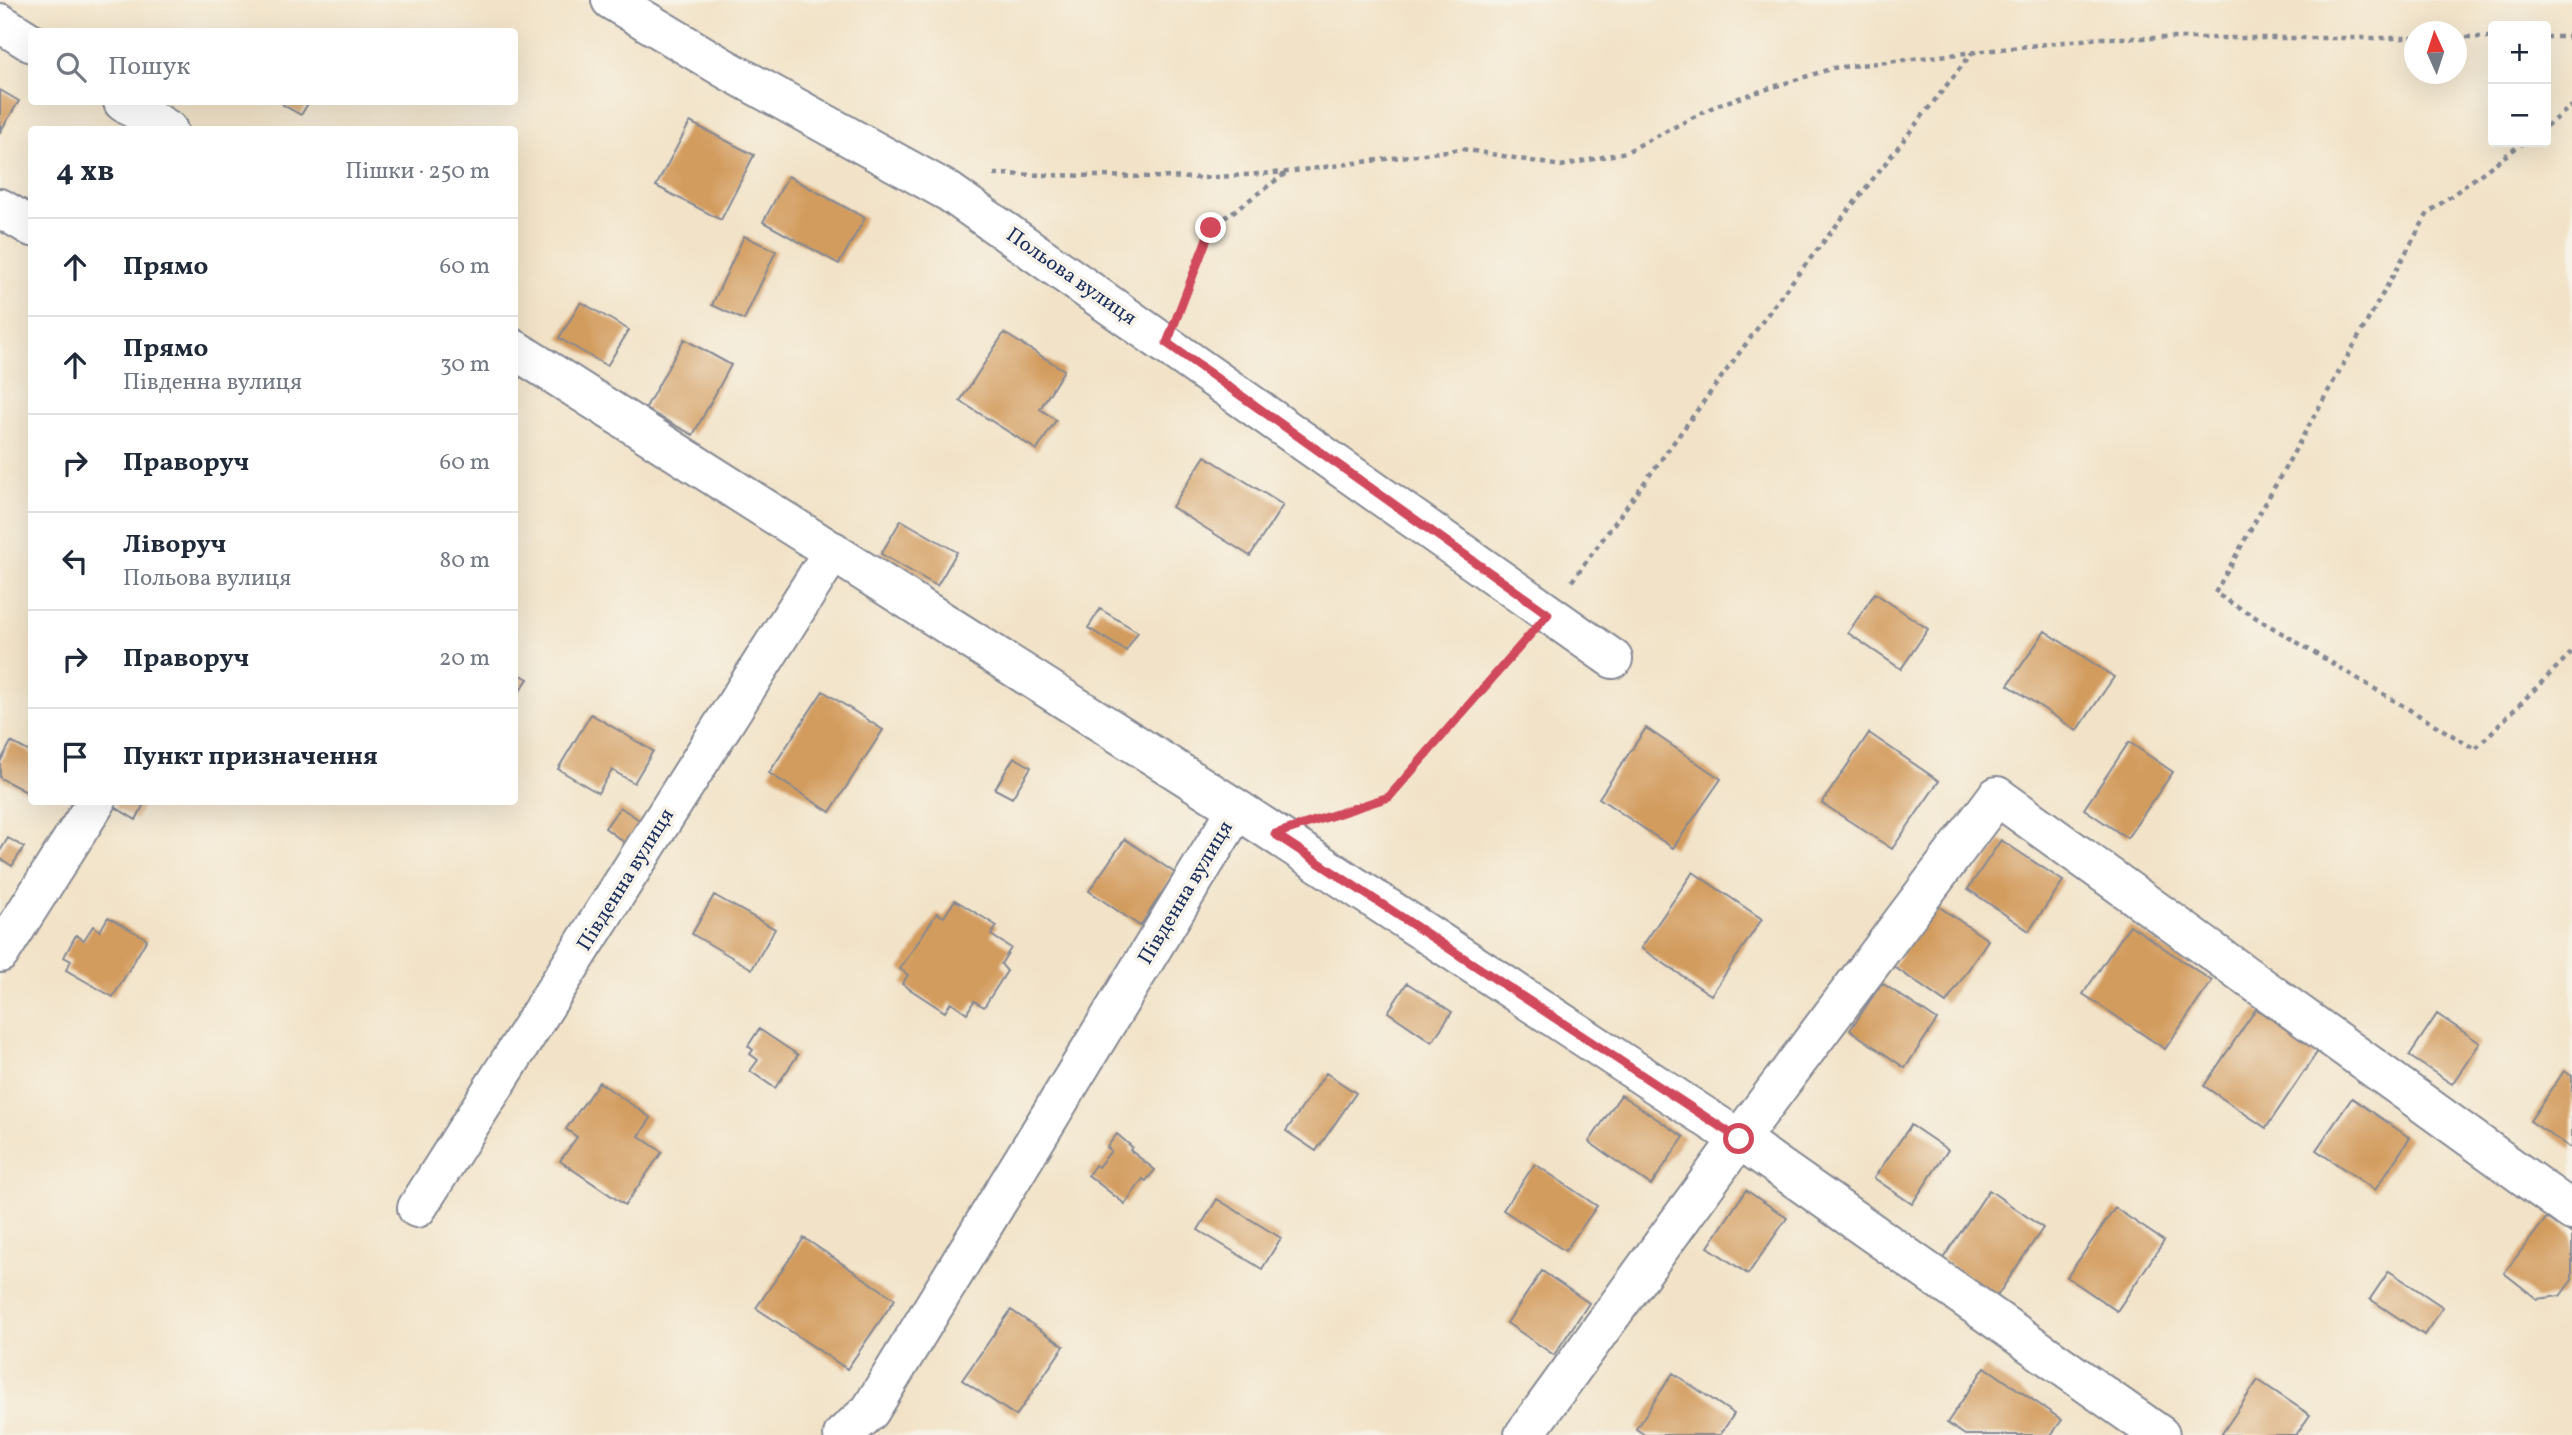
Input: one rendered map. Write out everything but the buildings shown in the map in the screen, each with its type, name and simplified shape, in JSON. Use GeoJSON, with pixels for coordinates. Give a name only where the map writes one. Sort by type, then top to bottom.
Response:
{"type":"FeatureCollection","features":[{"type":"Feature","properties":{"kind":"street","name":"Польова вулиця"},"geometry":{"type":"LineString","coordinates":[[611,0],[724,68],[949,192],[1612,659]]}},
{"type":"Feature","properties":{"kind":"street"},"geometry":{"type":"LineString","coordinates":[[0,23],[28,40]]}},
{"type":"Feature","properties":{"kind":"street"},"geometry":{"type":"LineString","coordinates":[[128,105],[162,126]]}},
{"type":"Feature","properties":{"kind":"street"},"geometry":{"type":"LineString","coordinates":[[0,208],[28,225]]}},
{"type":"Feature","properties":{"kind":"street","name":"Південна вулиця"},"geometry":{"type":"LineString","coordinates":[[518,352],[1237,809],[1739,1139],[2136,1428]]}},
{"type":"Feature","properties":{"kind":"street","name":"Південна вулиця"},"geometry":{"type":"LineString","coordinates":[[417,1208],[833,551]]}},
{"type":"Feature","properties":{"kind":"street"},"geometry":{"type":"LineString","coordinates":[[1524,1435],[1739,1139],[1997,796],[2572,1211]]}},
{"type":"Feature","properties":{"kind":"street"},"geometry":{"type":"LineString","coordinates":[[0,953],[94,805]]}},
{"type":"Feature","properties":{"kind":"street","name":"Південна вулиця"},"geometry":{"type":"LineString","coordinates":[[843,1435],[870,1411],[1237,809]]}},
{"type":"Feature","properties":{"kind":"path"},"geometry":{"type":"LineString","coordinates":[[987,174],[1203,178],[1287,172],[1462,149],[1561,166],[1626,152],[1717,105],[1833,68],[2100,38],[2404,37]]}},
{"type":"Feature","properties":{"kind":"path"},"geometry":{"type":"LineString","coordinates":[[2467,37],[2488,37]]}},
{"type":"Feature","properties":{"kind":"path"},"geometry":{"type":"LineString","coordinates":[[2551,37],[2572,37]]}},
{"type":"Feature","properties":{"kind":"path"},"geometry":{"type":"LineString","coordinates":[[1275,834],[1389,797],[1548,614],[1784,292],[1972,53]]}},
{"type":"Feature","properties":{"kind":"path"},"geometry":{"type":"LineString","coordinates":[[2551,122],[2572,106]]}},
{"type":"Feature","properties":{"kind":"path"},"geometry":{"type":"LineString","coordinates":[[2517,147],[2428,213],[2215,593],[2475,749],[2572,652]]}},
{"type":"Feature","properties":{"kind":"path"},"geometry":{"type":"LineString","coordinates":[[1167,343],[1211,228],[1287,172]]}},
{"type":"Feature","properties":{"kind":"route"},"geometry":{"type":"LineString","coordinates":[[1211,228],[1167,343],[1548,614],[1389,797],[1275,834],[1739,1139]]}}]}
